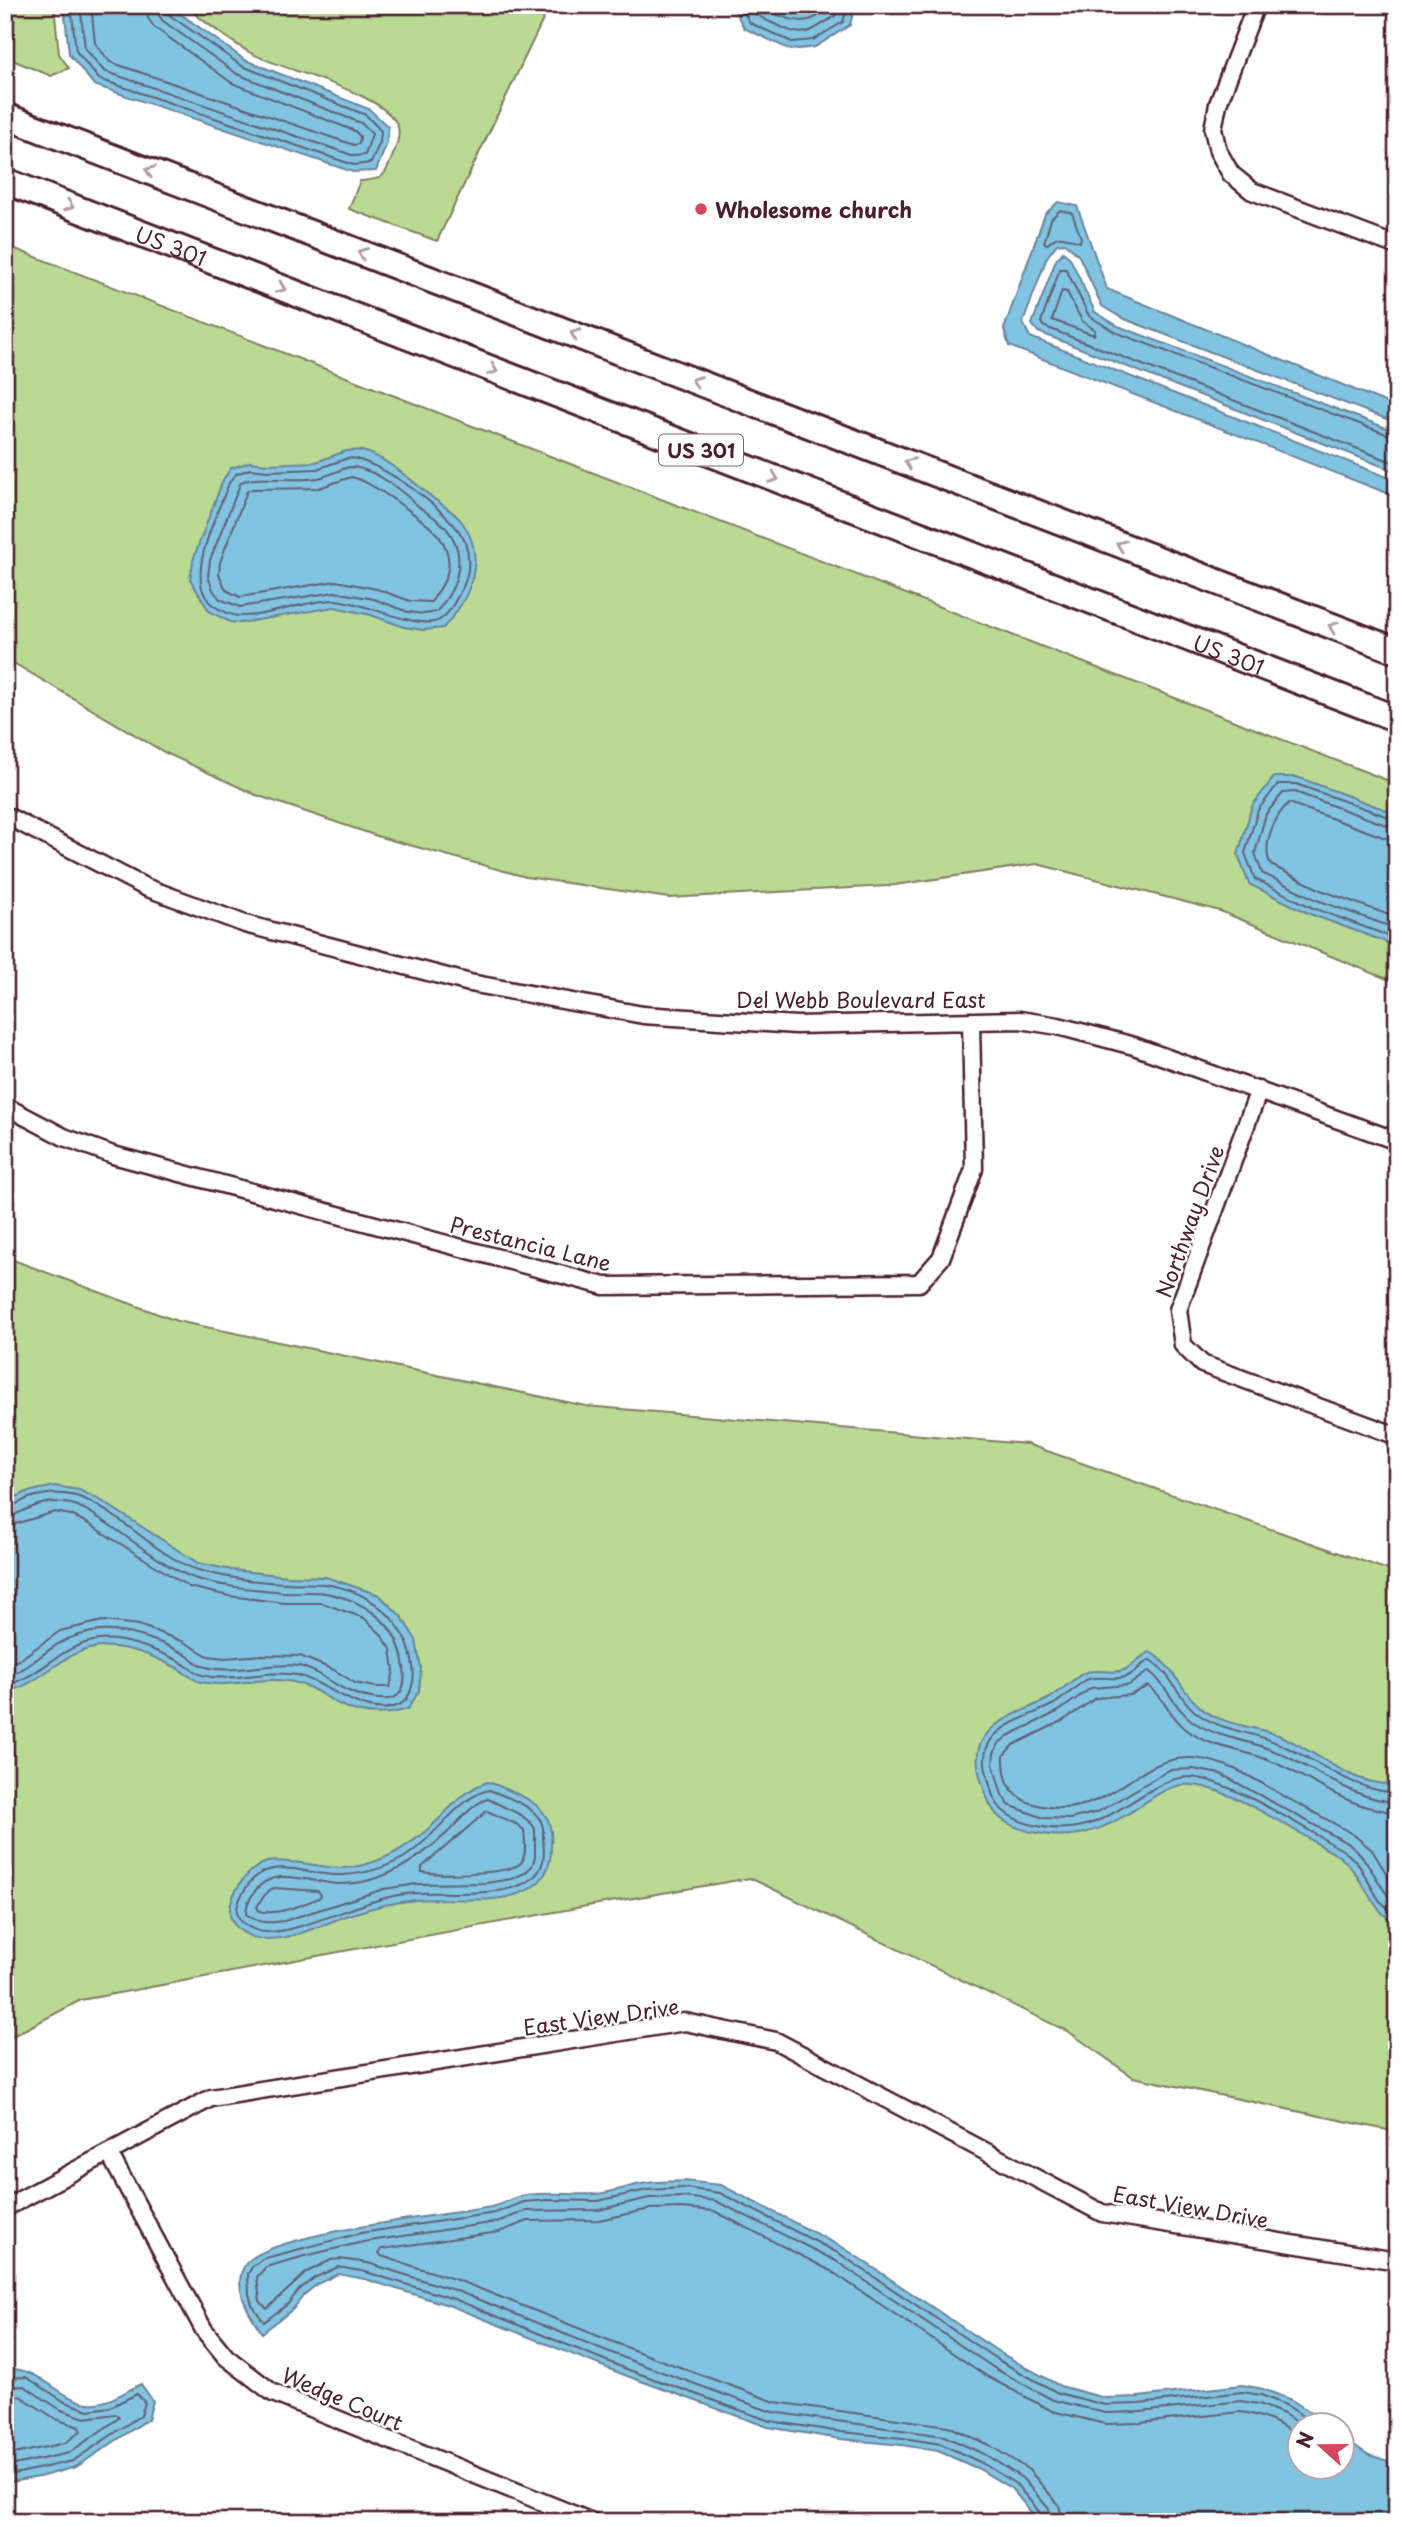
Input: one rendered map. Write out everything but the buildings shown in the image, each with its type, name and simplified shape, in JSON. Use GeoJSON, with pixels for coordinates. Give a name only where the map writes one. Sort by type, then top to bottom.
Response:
{"type":"FeatureCollection","features":[{"type":"Feature","properties":{"kind":"main road"},"geometry":{"type":"LineString","coordinates":[[5,116],[1397,651]]}},
{"type":"Feature","properties":{"kind":"main road","name":"US 301"},"geometry":{"type":"LineString","coordinates":[[5,181],[1397,719]]}},
{"type":"Feature","properties":{"kind":"street"},"geometry":{"type":"LineString","coordinates":[[1256,5],[1218,104],[1213,129],[1218,151],[1231,174],[1252,191],[1397,246]]}},
{"type":"Feature","properties":{"kind":"street","name":"Del Webb Boulevard East"},"geometry":{"type":"LineString","coordinates":[[5,815],[145,887],[232,919],[470,983],[643,1015],[796,1025],[1020,1020],[1058,1026],[1134,1046],[1397,1141]]}},
{"type":"Feature","properties":{"kind":"street","name":"Prestancia Lane"},"geometry":{"type":"LineString","coordinates":[[5,1106],[64,1137],[114,1156],[604,1286],[919,1283],[942,1258],[974,1169],[971,1021]]}},
{"type":"Feature","properties":{"kind":"street","name":"Northway Drive"},"geometry":{"type":"LineString","coordinates":[[1259,1090],[1178,1310],[1183,1345],[1202,1364],[1397,1436]]}},
{"type":"Feature","properties":{"kind":"street","name":"East View Drive"},"geometry":{"type":"LineString","coordinates":[[5,2208],[211,2098],[685,2022],[776,2041],[1102,2213],[1397,2261]]}},
{"type":"Feature","properties":{"kind":"street","name":"Wedge Court"},"geometry":{"type":"LineString","coordinates":[[109,2153],[204,2330],[226,2357],[250,2378],[273,2393],[592,2522]]}},
{"type":"Feature","properties":{"kind":"green space"},"geometry":{"type":"Polygon","coordinates":[[[5,5],[54,5],[59,54],[69,68],[51,76],[5,57],[5,5]]]}},
{"type":"Feature","properties":{"kind":"green space"},"geometry":{"type":"Polygon","coordinates":[[[183,5],[550,5],[437,241],[349,209],[360,181],[377,179],[383,175],[394,152],[398,128],[387,112],[351,91],[249,52],[183,5]]]}},
{"type":"Feature","properties":{"kind":"green space"},"geometry":{"type":"Polygon","coordinates":[[[5,245],[1397,784],[1397,983],[1220,911],[1037,864],[888,886],[669,898],[526,877],[380,837],[256,795],[164,752],[5,658],[5,245]]]}},
{"type":"Feature","properties":{"kind":"green space"},"geometry":{"type":"Polygon","coordinates":[[[5,1257],[177,1321],[586,1406],[1027,1444],[1397,1573],[1397,2132],[1133,2077],[1069,2032],[750,1878],[81,2000],[5,2040],[5,1257]]]}},
{"type":"Feature","properties":{"kind":"water"},"geometry":{"type":"Polygon","coordinates":[[[64,5],[168,5],[245,60],[369,109],[388,127],[387,143],[376,171],[353,172],[94,85],[69,54],[64,5]]]}},
{"type":"Feature","properties":{"kind":"water"},"geometry":{"type":"Polygon","coordinates":[[[732,5],[855,5],[850,25],[815,47],[791,50],[744,28],[732,5]]]}},
{"type":"Feature","properties":{"kind":"water"},"geometry":{"type":"Polygon","coordinates":[[[1058,202],[1077,206],[1107,289],[1397,407],[1397,423],[1122,318],[1102,306],[1079,256],[1065,243],[1057,244],[1047,257],[1023,323],[1030,337],[1397,481],[1397,497],[1009,346],[1004,329],[1045,214],[1058,202]]]}},
{"type":"Feature","properties":{"kind":"water"},"geometry":{"type":"Polygon","coordinates":[[[1063,252],[1070,258],[1095,312],[1118,326],[1397,432],[1397,472],[1038,332],[1032,324],[1056,260],[1063,252]]]}},
{"type":"Feature","properties":{"kind":"water"},"geometry":{"type":"Polygon","coordinates":[[[346,451],[370,454],[397,469],[462,522],[470,536],[475,564],[468,591],[453,617],[443,628],[423,630],[334,607],[240,623],[230,622],[209,611],[190,579],[194,557],[223,480],[231,468],[250,462],[316,462],[346,451]]]}},
{"type":"Feature","properties":{"kind":"water"},"geometry":{"type":"Polygon","coordinates":[[[1274,777],[1297,777],[1397,814],[1397,946],[1310,914],[1249,884],[1238,855],[1252,806],[1274,777]]]}},
{"type":"Feature","properties":{"kind":"water"},"geometry":{"type":"Polygon","coordinates":[[[55,1486],[79,1490],[102,1501],[198,1563],[232,1570],[326,1577],[379,1595],[401,1616],[416,1640],[421,1669],[419,1691],[408,1709],[368,1713],[345,1707],[310,1687],[297,1683],[273,1680],[225,1684],[201,1682],[138,1652],[101,1647],[75,1654],[31,1682],[5,1692],[5,1502],[27,1492],[55,1486]]]}},
{"type":"Feature","properties":{"kind":"water"},"geometry":{"type":"Polygon","coordinates":[[[1150,1652],[1165,1664],[1194,1701],[1209,1714],[1228,1722],[1278,1735],[1359,1778],[1397,1786],[1397,1924],[1379,1910],[1355,1873],[1339,1856],[1246,1804],[1208,1788],[1192,1785],[1174,1787],[1107,1825],[1072,1835],[1029,1831],[1000,1818],[989,1803],[977,1759],[986,1734],[1007,1718],[1053,1696],[1083,1674],[1092,1671],[1124,1670],[1150,1652]]]}},
{"type":"Feature","properties":{"kind":"water"},"geometry":{"type":"Polygon","coordinates":[[[488,1782],[516,1793],[534,1804],[547,1818],[550,1827],[551,1853],[548,1868],[535,1885],[523,1892],[494,1899],[430,1899],[390,1904],[349,1915],[298,1934],[277,1938],[255,1937],[242,1932],[233,1922],[230,1910],[237,1888],[253,1869],[260,1865],[274,1861],[341,1868],[368,1864],[394,1853],[417,1838],[467,1793],[488,1782]]]}},
{"type":"Feature","properties":{"kind":"water"},"geometry":{"type":"Polygon","coordinates":[[[684,2181],[721,2185],[844,2248],[1002,2354],[1060,2386],[1105,2398],[1138,2397],[1242,2385],[1263,2389],[1291,2400],[1310,2412],[1286,2412],[1286,2482],[1356,2482],[1356,2446],[1369,2455],[1397,2464],[1397,2522],[1039,2522],[1012,2489],[979,2469],[938,2451],[768,2427],[627,2376],[451,2306],[365,2279],[338,2274],[317,2284],[293,2309],[262,2333],[241,2292],[241,2274],[245,2265],[260,2254],[286,2244],[359,2227],[491,2207],[526,2195],[595,2194],[647,2183],[684,2181]]]}},
{"type":"Feature","properties":{"kind":"water"},"geometry":{"type":"Polygon","coordinates":[[[14,2369],[34,2375],[70,2397],[89,2403],[109,2400],[141,2384],[153,2401],[148,2419],[76,2467],[5,2483],[5,2372],[14,2369]]]}},
{"type":"Feature","properties":{"kind":"place","name":"Wholesome church"},"geometry":{"type":"Point","coordinates":[701,209]}}]}
